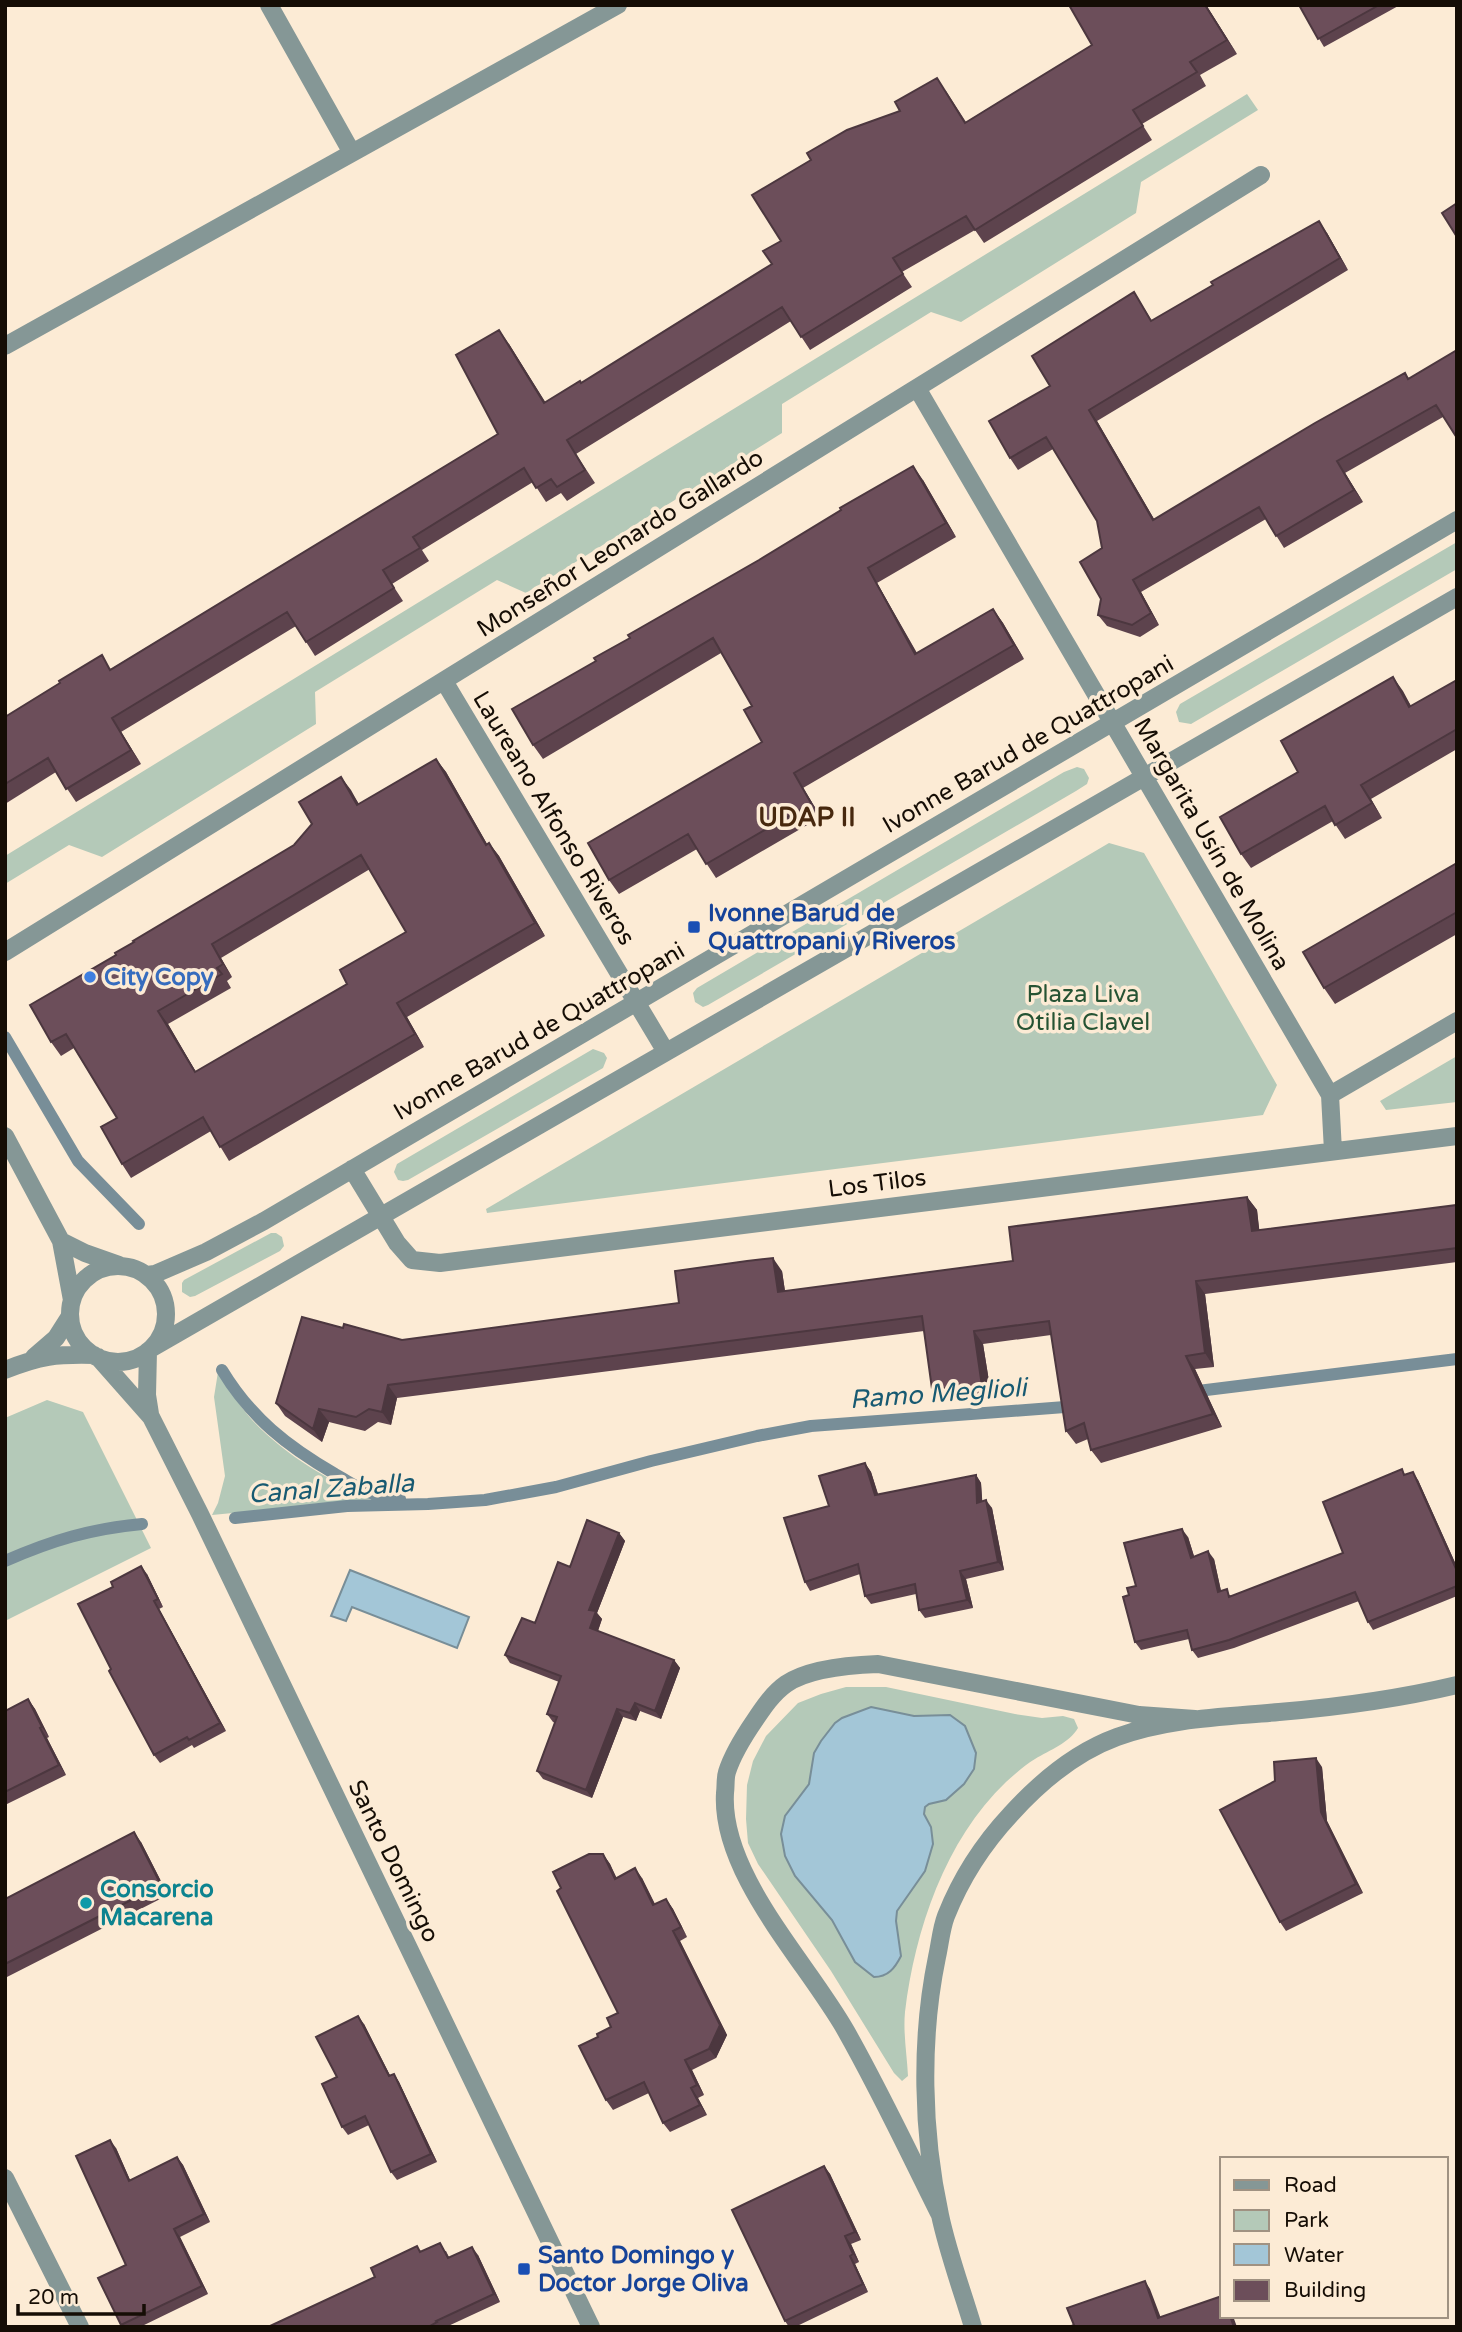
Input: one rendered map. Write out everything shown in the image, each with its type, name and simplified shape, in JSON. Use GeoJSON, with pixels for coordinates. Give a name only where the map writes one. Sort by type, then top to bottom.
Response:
{"type":"FeatureCollection","features":[{"type":"Feature","properties":{"kind":"street"},"geometry":{"type":"LineString","coordinates":[[269,5],[352,153]]}},
{"type":"Feature","properties":{"kind":"street"},"geometry":{"type":"LineString","coordinates":[[5,346],[618,5]]}},
{"type":"Feature","properties":{"kind":"street","name":"Monseñor Leonardo Gallardo"},"geometry":{"type":"LineString","coordinates":[[5,953],[1261,175]]}},
{"type":"Feature","properties":{"kind":"street","name":"Margarita Usín de Molina"},"geometry":{"type":"LineString","coordinates":[[917,388],[1330,1095],[1333,1151]]}},
{"type":"Feature","properties":{"kind":"street","name":"Ivonne Barud de Quattropani"},"geometry":{"type":"LineString","coordinates":[[147,1275],[155,1274],[217,1246],[264,1221],[1457,520]]}},
{"type":"Feature","properties":{"kind":"street"},"geometry":{"type":"LineString","coordinates":[[5,1136],[61,1241],[73,1331],[81,1345],[96,1356],[111,1362],[137,1358],[1457,597]]}},
{"type":"Feature","properties":{"kind":"street","name":"Laureano Alfonso Riveros"},"geometry":{"type":"LineString","coordinates":[[444,681],[666,1052]]}},
{"type":"Feature","properties":{"kind":"street"},"geometry":{"type":"LineString","coordinates":[[1330,1095],[1457,1021]]}},
{"type":"Feature","properties":{"kind":"street","name":"Los Tilos"},"geometry":{"type":"LineString","coordinates":[[352,1169],[397,1242],[412,1259],[440,1263],[1457,1136]]}},
{"type":"Feature","properties":{"kind":"street"},"geometry":{"type":"LineString","coordinates":[[61,1241],[85,1253],[147,1275],[163,1297],[166,1310],[160,1337],[150,1350]]}},
{"type":"Feature","properties":{"kind":"street"},"geometry":{"type":"LineString","coordinates":[[32,1359],[56,1338],[79,1286],[90,1275],[104,1268],[120,1266]]}},
{"type":"Feature","properties":{"kind":"street","name":"Santo Domingo"},"geometry":{"type":"LineString","coordinates":[[150,1350],[147,1395],[151,1417]]}},
{"type":"Feature","properties":{"kind":"street"},"geometry":{"type":"LineString","coordinates":[[5,1370],[49,1355],[96,1356]]}},
{"type":"Feature","properties":{"kind":"street","name":"Santo Domingo"},"geometry":{"type":"LineString","coordinates":[[96,1356],[151,1417],[591,2327]]}},
{"type":"Feature","properties":{"kind":"street"},"geometry":{"type":"LineString","coordinates":[[940,2215],[846,2031],[750,1885],[734,1851],[724,1808],[726,1773],[743,1738],[764,1706],[786,1684],[818,1671],[849,1665],[878,1664],[1139,1715],[1195,1719]]}},
{"type":"Feature","properties":{"kind":"street"},"geometry":{"type":"LineString","coordinates":[[973,2327],[940,2215],[930,2143],[925,2056],[933,1975],[945,1919],[965,1874],[998,1828],[1033,1789],[1081,1754],[1116,1737],[1195,1719],[1371,1703],[1457,1685]]}},
{"type":"Feature","properties":{"kind":"street"},"geometry":{"type":"LineString","coordinates":[[5,2178],[80,2327]]}},
{"type":"Feature","properties":{"kind":"green space"},"geometry":{"type":"Polygon","coordinates":[[[1247,94],[1258,110],[1141,182],[1136,213],[961,322],[931,312],[782,404],[782,433],[526,593],[497,580],[315,692],[316,724],[102,857],[69,845],[5,884],[5,856],[1247,94]]]}},
{"type":"Feature","properties":{"kind":"green space"},"geometry":{"type":"Polygon","coordinates":[[[1457,542],[1457,569],[1191,724],[1179,722],[1176,712],[1180,704],[1457,542]]]}},
{"type":"Feature","properties":{"kind":"green space"},"geometry":{"type":"Polygon","coordinates":[[[1077,767],[1084,769],[1089,778],[1087,784],[1076,791],[708,1005],[703,1007],[695,1002],[693,993],[697,988],[1064,772],[1077,767]]]}},
{"type":"Feature","properties":{"kind":"green space","name":"Plaza Liva Otilia Clavel"},"geometry":{"type":"Polygon","coordinates":[[[1109,843],[1144,853],[1277,1085],[1263,1115],[487,1213],[486,1209],[1109,843]]]}},
{"type":"Feature","properties":{"kind":"green space"},"geometry":{"type":"Polygon","coordinates":[[[593,1049],[604,1053],[607,1058],[603,1068],[408,1180],[398,1180],[394,1172],[397,1164],[593,1049]]]}},
{"type":"Feature","properties":{"kind":"green space"},"geometry":{"type":"Polygon","coordinates":[[[1457,1056],[1457,1102],[1386,1110],[1380,1101],[1457,1056]]]}},
{"type":"Feature","properties":{"kind":"green space"},"geometry":{"type":"Polygon","coordinates":[[[271,1233],[282,1237],[284,1246],[280,1251],[195,1296],[190,1297],[182,1292],[184,1280],[271,1233]]]}},
{"type":"Feature","properties":{"kind":"green space"},"geometry":{"type":"Polygon","coordinates":[[[218,1372],[248,1416],[279,1445],[325,1476],[373,1499],[212,1515],[225,1476],[214,1397],[218,1372]]]}},
{"type":"Feature","properties":{"kind":"green space"},"geometry":{"type":"Polygon","coordinates":[[[47,1400],[83,1412],[151,1548],[5,1621],[5,1418],[47,1400]]]}},
{"type":"Feature","properties":{"kind":"green space"},"geometry":{"type":"Polygon","coordinates":[[[846,1687],[886,1687],[1015,1714],[1042,1718],[1063,1716],[1074,1719],[1078,1728],[1064,1742],[1031,1761],[1006,1782],[966,1831],[950,1859],[936,1888],[916,1950],[905,2012],[908,2076],[902,2081],[894,2073],[831,1971],[758,1864],[748,1843],[747,1785],[753,1761],[766,1736],[798,1703],[846,1687]]]}},
{"type":"Feature","properties":{"kind":"water"},"geometry":{"type":"Polygon","coordinates":[[[350,1570],[469,1617],[457,1648],[352,1607],[346,1621],[331,1616],[350,1570]]]}},
{"type":"Feature","properties":{"kind":"water"},"geometry":{"type":"Polygon","coordinates":[[[871,1707],[914,1716],[950,1715],[965,1726],[976,1753],[974,1769],[964,1784],[946,1800],[925,1807],[924,1814],[931,1827],[933,1844],[925,1871],[897,1911],[901,1956],[890,1971],[874,1977],[855,1962],[832,1920],[795,1876],[785,1856],[781,1834],[785,1816],[809,1784],[814,1753],[821,1741],[842,1718],[871,1707]]]}},
{"type":"Feature","properties":{"kind":"building"},"geometry":{"type":"Polygon","coordinates":[[[1069,5],[1205,5],[1227,40],[1190,62],[1197,72],[1133,110],[1143,126],[975,230],[966,216],[893,258],[903,274],[801,337],[782,307],[567,440],[585,470],[557,487],[551,479],[536,488],[524,468],[413,537],[420,548],[383,570],[394,588],[306,642],[287,612],[112,718],[131,750],[66,789],[48,758],[5,784],[5,717],[102,655],[110,670],[498,434],[456,355],[499,330],[544,403],[580,381],[581,383],[772,264],[763,251],[781,241],[752,195],[811,160],[807,153],[847,130],[900,111],[895,102],[937,78],[965,123],[1092,45],[1069,5]]]}},
{"type":"Feature","properties":{"kind":"building"},"geometry":{"type":"Polygon","coordinates":[[[1299,5],[1379,5],[1318,39],[1299,5]]]}},
{"type":"Feature","properties":{"kind":"building"},"geometry":{"type":"Polygon","coordinates":[[[1457,203],[1457,237],[1442,213],[1457,203]]]}},
{"type":"Feature","properties":{"kind":"building"},"geometry":{"type":"Polygon","coordinates":[[[1319,221],[1340,258],[1089,410],[1153,520],[1315,423],[1405,373],[1408,379],[1457,350],[1457,438],[1436,405],[1337,461],[1354,490],[1276,536],[1259,507],[1133,580],[1151,613],[1132,625],[1098,615],[1101,599],[1080,562],[1102,548],[1097,521],[1046,437],[1010,458],[989,421],[1050,386],[1032,356],[1134,292],[1151,321],[1213,285],[1211,282],[1319,221]]]}},
{"type":"Feature","properties":{"kind":"building"},"geometry":{"type":"Polygon","coordinates":[[[913,466],[946,523],[868,568],[915,654],[993,609],[1014,645],[794,773],[811,803],[720,856],[706,864],[688,834],[609,880],[588,843],[762,742],[744,710],[752,706],[713,638],[533,745],[512,709],[596,661],[594,658],[630,638],[628,635],[759,560],[841,510],[840,508],[913,466]]]}},
{"type":"Feature","properties":{"kind":"building"},"geometry":{"type":"Polygon","coordinates":[[[1393,677],[1409,707],[1457,680],[1457,729],[1361,785],[1372,803],[1335,825],[1325,806],[1241,854],[1220,817],[1298,772],[1281,741],[1393,677]]]}},
{"type":"Feature","properties":{"kind":"building"},"geometry":{"type":"Polygon","coordinates":[[[436,759],[535,923],[397,1003],[415,1034],[220,1147],[203,1117],[122,1164],[101,1127],[117,1118],[66,1034],[51,1042],[30,1005],[294,845],[312,824],[299,802],[341,777],[357,805],[436,759]],[[361,855],[212,944],[223,964],[217,968],[222,974],[158,1011],[195,1072],[347,984],[340,970],[406,932],[361,855]]]}},
{"type":"Feature","properties":{"kind":"building"},"geometry":{"type":"Polygon","coordinates":[[[1457,863],[1457,912],[1324,988],[1303,952],[1457,863]]]}},
{"type":"Feature","properties":{"kind":"building"},"geometry":{"type":"Polygon","coordinates":[[[1247,1197],[1252,1231],[1457,1205],[1457,1248],[1196,1281],[1205,1353],[1186,1356],[1213,1414],[1091,1450],[1084,1423],[1066,1431],[1049,1321],[974,1331],[982,1386],[932,1389],[922,1316],[388,1385],[382,1412],[369,1409],[356,1417],[319,1409],[313,1429],[276,1403],[302,1317],[343,1328],[344,1324],[402,1340],[679,1303],[675,1271],[747,1261],[773,1258],[778,1292],[1013,1261],[1009,1227],[1247,1197]]]}},
{"type":"Feature","properties":{"kind":"building"},"geometry":{"type":"Polygon","coordinates":[[[865,1463],[875,1495],[976,1475],[977,1503],[986,1500],[998,1562],[960,1571],[967,1600],[919,1610],[915,1584],[865,1596],[858,1564],[805,1582],[784,1518],[829,1506],[819,1476],[865,1463]]]}},
{"type":"Feature","properties":{"kind":"building"},"geometry":{"type":"Polygon","coordinates":[[[1402,1469],[1404,1475],[1413,1472],[1457,1571],[1457,1586],[1368,1622],[1355,1592],[1229,1640],[1192,1650],[1187,1630],[1135,1642],[1123,1597],[1129,1595],[1127,1588],[1136,1586],[1124,1543],[1182,1529],[1191,1558],[1208,1551],[1218,1592],[1227,1589],[1229,1597],[1343,1553],[1323,1502],[1402,1469]]]}},
{"type":"Feature","properties":{"kind":"building"},"geometry":{"type":"Polygon","coordinates":[[[587,1520],[619,1533],[589,1610],[596,1611],[590,1628],[674,1660],[655,1711],[635,1703],[630,1713],[617,1709],[586,1790],[537,1771],[557,1717],[547,1714],[561,1676],[505,1655],[522,1618],[535,1623],[558,1562],[570,1567],[587,1520]]]}},
{"type":"Feature","properties":{"kind":"building"},"geometry":{"type":"Polygon","coordinates":[[[141,1566],[158,1599],[154,1601],[220,1723],[154,1755],[109,1671],[111,1669],[78,1604],[113,1587],[111,1582],[141,1566]]]}},
{"type":"Feature","properties":{"kind":"building"},"geometry":{"type":"Polygon","coordinates":[[[28,1699],[59,1765],[5,1792],[5,1711],[28,1699]]]}},
{"type":"Feature","properties":{"kind":"building"},"geometry":{"type":"Polygon","coordinates":[[[1316,1758],[1321,1812],[1356,1884],[1280,1922],[1220,1810],[1275,1781],[1274,1762],[1316,1758]]]}},
{"type":"Feature","properties":{"kind":"building","name":"Consorcio Macarena"},"geometry":{"type":"Polygon","coordinates":[[[134,1832],[161,1885],[5,1964],[5,1899],[134,1832]]]}},
{"type":"Feature","properties":{"kind":"building"},"geometry":{"type":"Polygon","coordinates":[[[589,1854],[603,1854],[615,1879],[635,1868],[653,1905],[666,1899],[681,1927],[673,1931],[720,2025],[709,2049],[685,2060],[697,2085],[691,2088],[700,2105],[663,2123],[644,2082],[606,2100],[579,2046],[611,2027],[607,2018],[618,2013],[557,1891],[561,1888],[553,1872],[589,1854]]]}},
{"type":"Feature","properties":{"kind":"building"},"geometry":{"type":"Polygon","coordinates":[[[358,2016],[389,2076],[394,2074],[431,2154],[391,2172],[365,2116],[342,2127],[322,2084],[337,2077],[316,2037],[358,2016]]]}},
{"type":"Feature","properties":{"kind":"building"},"geometry":{"type":"Polygon","coordinates":[[[110,2140],[129,2181],[177,2157],[204,2214],[174,2229],[202,2286],[121,2325],[98,2278],[126,2265],[76,2156],[110,2140]]]}},
{"type":"Feature","properties":{"kind":"building"},"geometry":{"type":"Polygon","coordinates":[[[824,2166],[855,2232],[845,2236],[853,2254],[850,2256],[863,2284],[785,2321],[732,2210],[824,2166]]]}},
{"type":"Feature","properties":{"kind":"building"},"geometry":{"type":"Polygon","coordinates":[[[440,2243],[448,2258],[472,2247],[494,2294],[428,2327],[268,2327],[375,2277],[371,2268],[417,2246],[420,2252],[440,2243]]]}},
{"type":"Feature","properties":{"kind":"building"},"geometry":{"type":"Polygon","coordinates":[[[1145,2281],[1158,2318],[1220,2297],[1220,2318],[1231,2318],[1234,2327],[1069,2327],[1074,2325],[1067,2308],[1145,2281]]]}},
{"type":"Feature","properties":{"kind":"waterway","name":"Canal Zaballa"},"geometry":{"type":"LineString","coordinates":[[5,1037],[78,1161],[139,1224]]}},
{"type":"Feature","properties":{"kind":"waterway","name":"Ramo Meglioli"},"geometry":{"type":"LineString","coordinates":[[1190,1392],[1457,1359]]}},
{"type":"Feature","properties":{"kind":"waterway","name":"Canal Zaballa"},"geometry":{"type":"LineString","coordinates":[[222,1370],[258,1417],[301,1453],[364,1490],[400,1499]]}},
{"type":"Feature","properties":{"kind":"waterway","name":"Ramo Meglioli"},"geometry":{"type":"LineString","coordinates":[[235,1518],[347,1506],[485,1500],[556,1487],[651,1461],[811,1426],[1078,1406]]}},
{"type":"Feature","properties":{"kind":"waterway","name":"Canal Zaballa"},"geometry":{"type":"LineString","coordinates":[[5,1561],[72,1536],[142,1524]]}},
{"type":"Feature","properties":{"kind":"place","name":"Ivonne Barud de Quattropani y Riveros"},"geometry":{"type":"Point","coordinates":[694,927]}},
{"type":"Feature","properties":{"kind":"place","name":"City Copy"},"geometry":{"type":"Point","coordinates":[90,977]}},
{"type":"Feature","properties":{"kind":"place","name":"Consorcio Macarena"},"geometry":{"type":"Point","coordinates":[86,1903]}},
{"type":"Feature","properties":{"kind":"place","name":"Santo Domingo y Doctor Jorge Oliva"},"geometry":{"type":"Point","coordinates":[524,2269]}},
{"type":"Feature","properties":{"kind":"district","name":"UDAP II"},"geometry":{"type":"Point","coordinates":[807,817]}}]}
